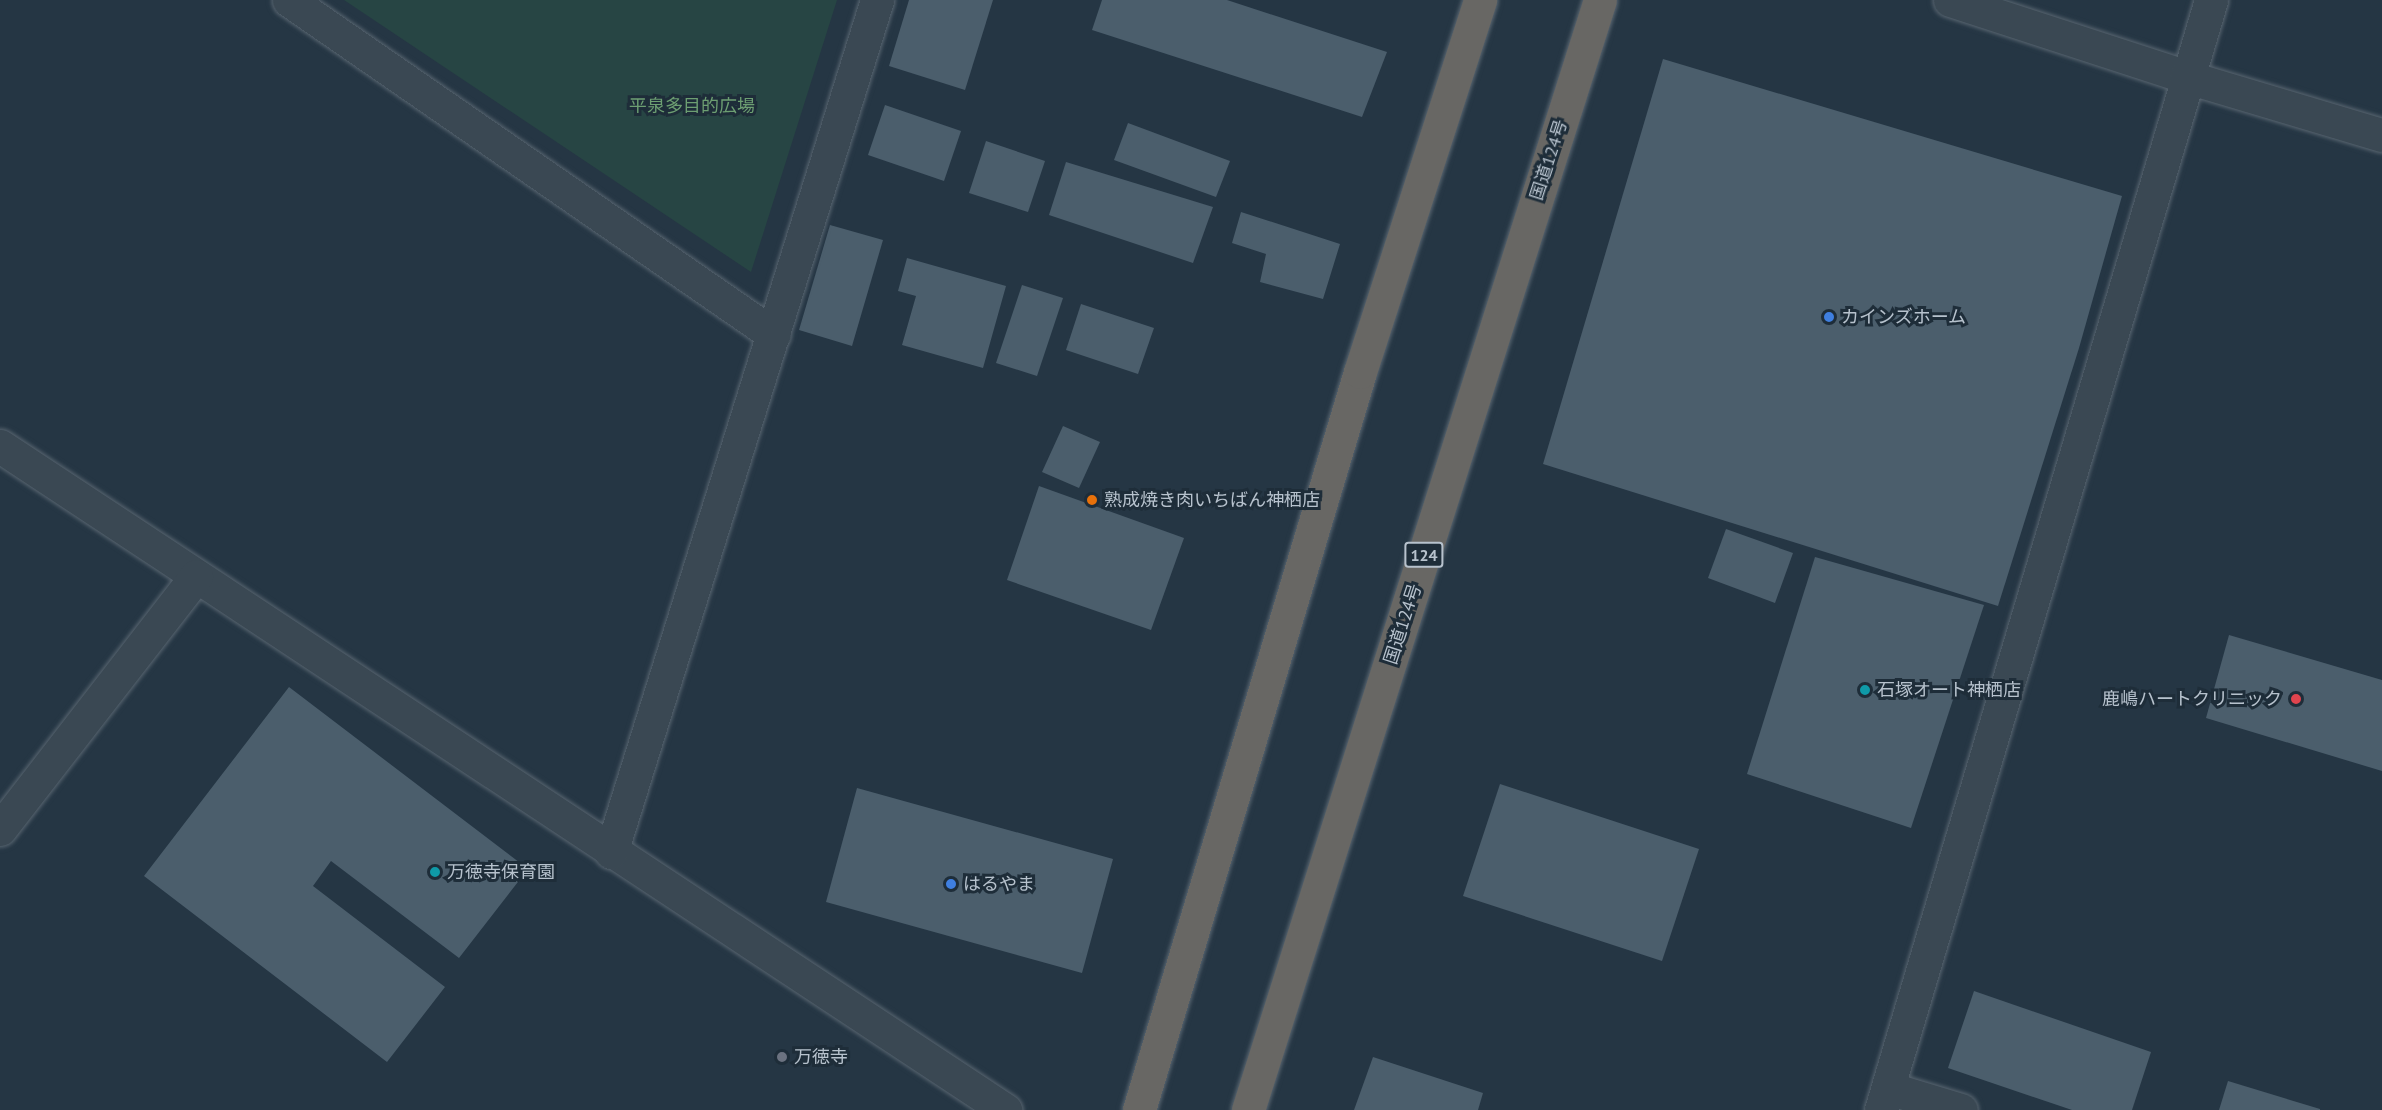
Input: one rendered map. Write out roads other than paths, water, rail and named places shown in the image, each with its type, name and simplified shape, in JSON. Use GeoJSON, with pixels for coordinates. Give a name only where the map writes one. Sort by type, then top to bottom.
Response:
{"type":"FeatureCollection","features":[{"type":"Feature","properties":{"kind":"highway"},"geometry":{"type":"LineString","coordinates":[[1138,1110],[1360,372],[1480,0]]}},
{"type":"Feature","properties":{"kind":"highway","name":"国道124号"},"geometry":{"type":"LineString","coordinates":[[1248,1110],[1600,0]]}},
{"type":"Feature","properties":{"kind":"street"},"geometry":{"type":"LineString","coordinates":[[289,0],[774,335]]}},
{"type":"Feature","properties":{"kind":"street"},"geometry":{"type":"LineString","coordinates":[[611,852],[877,0]]}},
{"type":"Feature","properties":{"kind":"street"},"geometry":{"type":"LineString","coordinates":[[1950,0],[2187,77],[2382,135]]}},
{"type":"Feature","properties":{"kind":"street"},"geometry":{"type":"LineString","coordinates":[[1961,1110],[1884,1099],[2211,0]]}},
{"type":"Feature","properties":{"kind":"street"},"geometry":{"type":"LineString","coordinates":[[0,446],[611,852],[1005,1110]]}},
{"type":"Feature","properties":{"kind":"street"},"geometry":{"type":"LineString","coordinates":[[0,829],[196,576]]}},
{"type":"Feature","properties":{"kind":"place","name":"カインズホーム"},"geometry":{"type":"Point","coordinates":[1829,317]}},
{"type":"Feature","properties":{"kind":"place","name":"熟成焼き肉いちばん神栖店"},"geometry":{"type":"Point","coordinates":[1092,500]}},
{"type":"Feature","properties":{"kind":"place","name":"石塚オート神栖店"},"geometry":{"type":"Point","coordinates":[1865,690]}},
{"type":"Feature","properties":{"kind":"place","name":"鹿嶋ハートクリニック"},"geometry":{"type":"Point","coordinates":[2296,699]}},
{"type":"Feature","properties":{"kind":"place","name":"万徳寺保育園"},"geometry":{"type":"Point","coordinates":[435,872]}},
{"type":"Feature","properties":{"kind":"place","name":"はるやま"},"geometry":{"type":"Point","coordinates":[951,884]}},
{"type":"Feature","properties":{"kind":"place","name":"万徳寺"},"geometry":{"type":"Point","coordinates":[782,1057]}},
{"type":"Feature","properties":{"kind":"park label","name":"平泉多目的広場"},"geometry":{"type":"Point","coordinates":[692,106]}}]}
